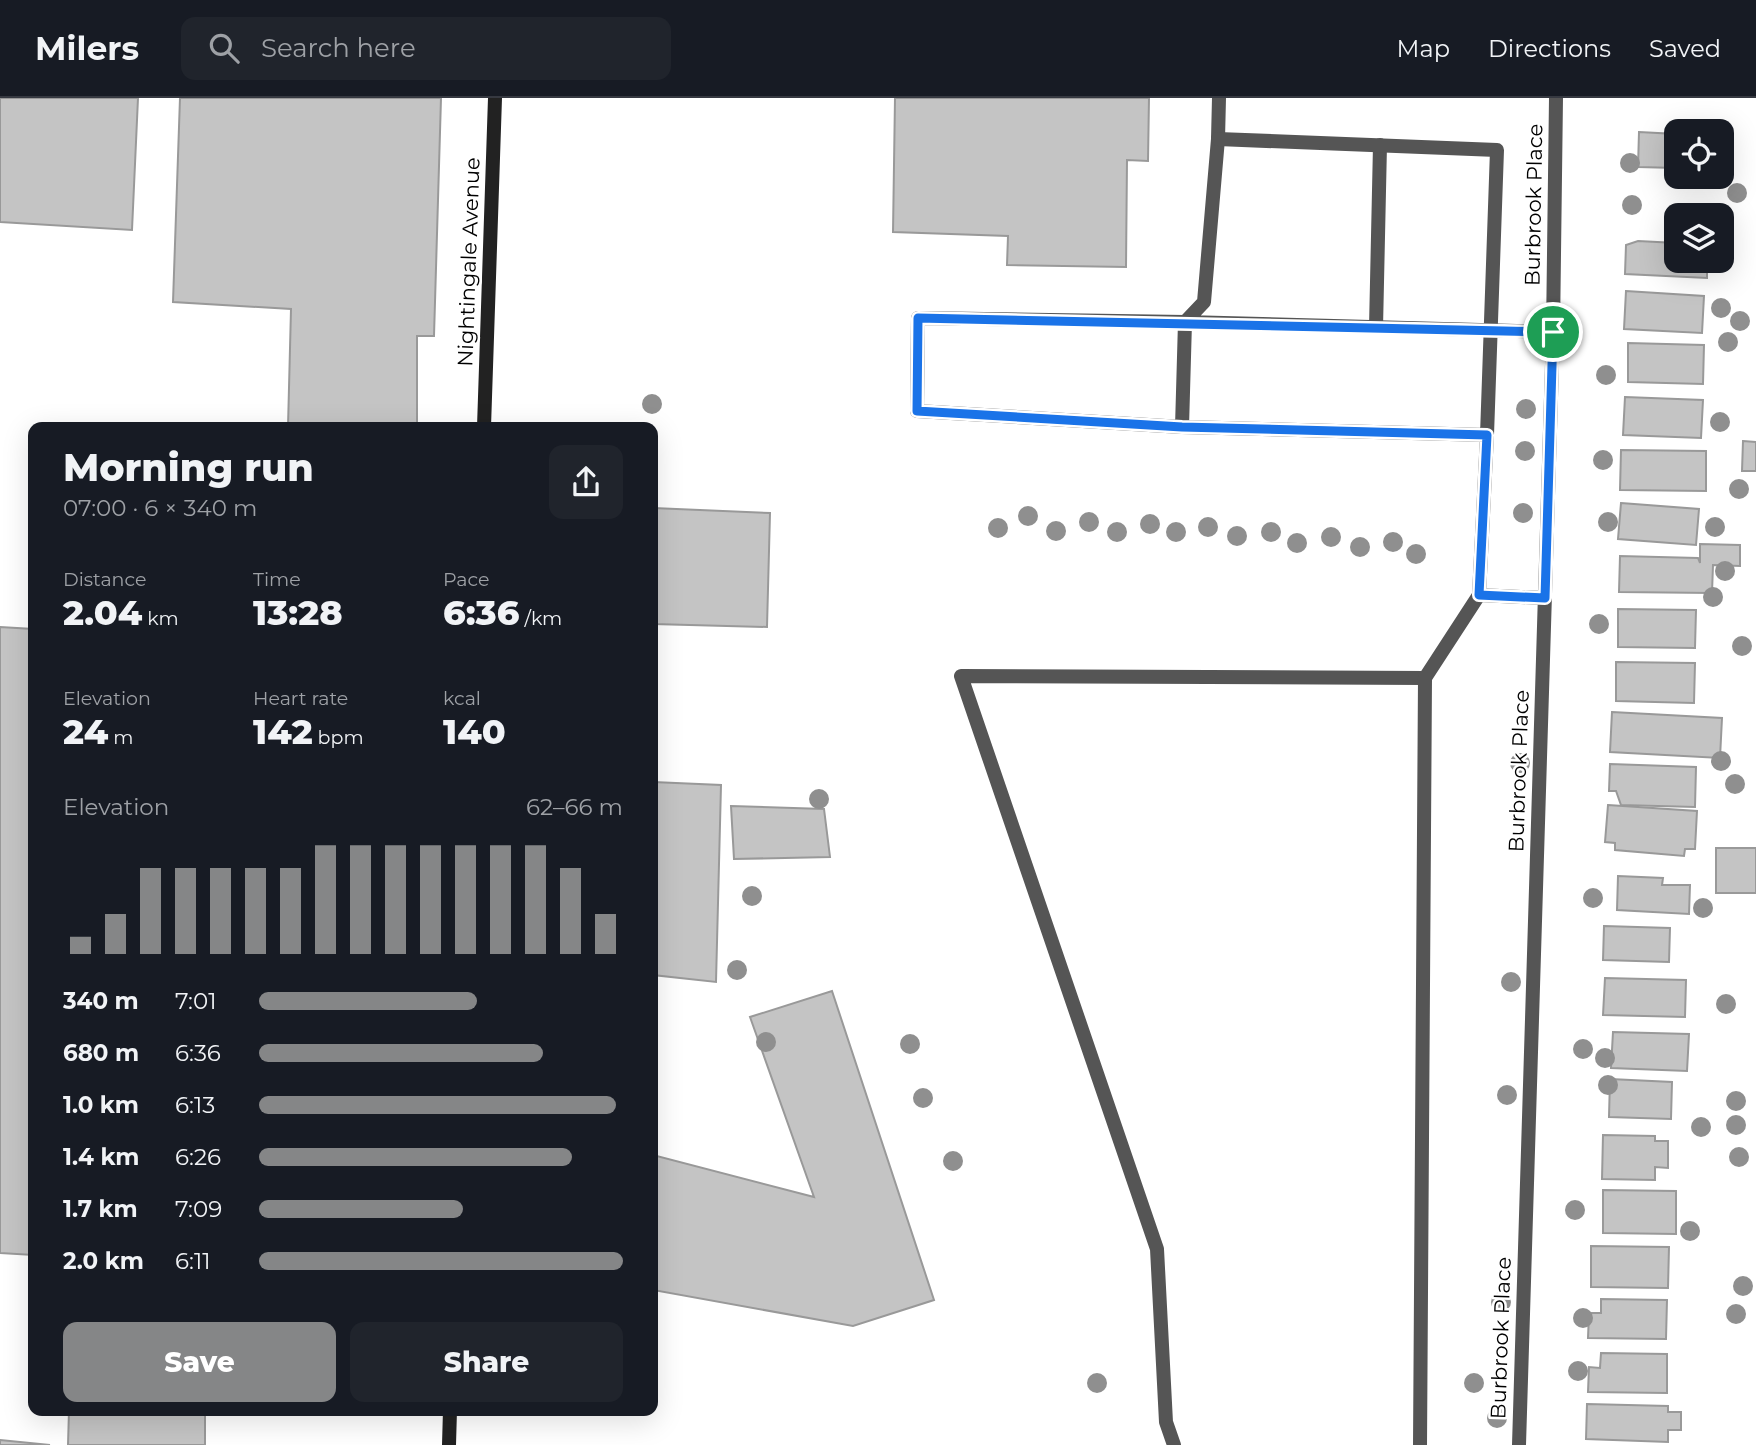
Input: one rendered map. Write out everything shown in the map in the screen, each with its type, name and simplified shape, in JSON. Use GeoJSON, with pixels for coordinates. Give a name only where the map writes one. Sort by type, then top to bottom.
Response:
{"type":"FeatureCollection","features":[{"type":"Feature","properties":{"kind":"street","name":"Nightingale Avenue"},"geometry":{"type":"LineString","coordinates":[[484,422],[495,98]]}},
{"type":"Feature","properties":{"kind":"street"},"geometry":{"type":"LineString","coordinates":[[1182,427],[1185,322],[1204,302],[1219,98]]}},
{"type":"Feature","properties":{"kind":"street","name":"Burbrook Place"},"geometry":{"type":"LineString","coordinates":[[1519,1445],[1553,332],[1556,98]]}},
{"type":"Feature","properties":{"kind":"street"},"geometry":{"type":"LineString","coordinates":[[1217,139],[1497,150],[1479,595],[1425,678],[1420,1445]]}},
{"type":"Feature","properties":{"kind":"street"},"geometry":{"type":"LineString","coordinates":[[1376,328],[1380,145]]}},
{"type":"Feature","properties":{"kind":"street"},"geometry":{"type":"LineString","coordinates":[[1487,435],[1182,427],[917,411],[918,318],[1553,332]]}},
{"type":"Feature","properties":{"kind":"street"},"geometry":{"type":"LineString","coordinates":[[1479,595],[1545,598]]}},
{"type":"Feature","properties":{"kind":"street"},"geometry":{"type":"LineString","coordinates":[[1174,1445],[1167,1422],[1157,1249],[961,676],[1425,678]]}},
{"type":"Feature","properties":{"kind":"street"},"geometry":{"type":"LineString","coordinates":[[450,1416],[449,1445],[458,1445]]}},
{"type":"Feature","properties":{"kind":"building"},"geometry":{"type":"Polygon","coordinates":[[[0,98],[138,98],[132,230],[0,222],[0,98]]]}},
{"type":"Feature","properties":{"kind":"building"},"geometry":{"type":"Polygon","coordinates":[[[180,98],[441,98],[434,336],[417,336],[417,422],[288,422],[291,309],[173,302],[180,98]]]}},
{"type":"Feature","properties":{"kind":"building"},"geometry":{"type":"Polygon","coordinates":[[[895,98],[1149,98],[1148,161],[1127,160],[1126,267],[1007,265],[1008,236],[893,232],[895,98]]]}},
{"type":"Feature","properties":{"kind":"building"},"geometry":{"type":"Polygon","coordinates":[[[1639,132],[1664,133],[1664,168],[1638,167],[1639,132]]]}},
{"type":"Feature","properties":{"kind":"building"},"geometry":{"type":"Polygon","coordinates":[[[1638,241],[1664,242],[1664,273],[1707,273],[1707,278],[1625,274],[1626,245],[1638,241]]]}},
{"type":"Feature","properties":{"kind":"building"},"geometry":{"type":"Polygon","coordinates":[[[1626,291],[1704,296],[1702,333],[1624,329],[1626,291]]]}},
{"type":"Feature","properties":{"kind":"building"},"geometry":{"type":"Polygon","coordinates":[[[1628,343],[1704,345],[1703,384],[1628,382],[1628,343]]]}},
{"type":"Feature","properties":{"kind":"building"},"geometry":{"type":"Polygon","coordinates":[[[1625,397],[1703,400],[1701,438],[1623,435],[1625,397]]]}},
{"type":"Feature","properties":{"kind":"building"},"geometry":{"type":"Polygon","coordinates":[[[1743,441],[1756,442],[1756,471],[1742,471],[1743,441]]]}},
{"type":"Feature","properties":{"kind":"building"},"geometry":{"type":"Polygon","coordinates":[[[1621,450],[1706,451],[1706,491],[1620,490],[1621,450]]]}},
{"type":"Feature","properties":{"kind":"building"},"geometry":{"type":"Polygon","coordinates":[[[1621,503],[1699,509],[1696,545],[1618,539],[1621,503]]]}},
{"type":"Feature","properties":{"kind":"building"},"geometry":{"type":"Polygon","coordinates":[[[658,508],[770,513],[767,627],[658,624],[658,508]]]}},
{"type":"Feature","properties":{"kind":"building"},"geometry":{"type":"Polygon","coordinates":[[[1700,544],[1740,545],[1740,566],[1713,565],[1712,593],[1619,592],[1620,556],[1698,558],[1700,563],[1700,544]]]}},
{"type":"Feature","properties":{"kind":"building"},"geometry":{"type":"Polygon","coordinates":[[[1618,609],[1696,610],[1695,648],[1618,647],[1618,609]]]}},
{"type":"Feature","properties":{"kind":"building"},"geometry":{"type":"Polygon","coordinates":[[[0,627],[28,629],[28,1255],[0,1253],[0,627]]]}},
{"type":"Feature","properties":{"kind":"building"},"geometry":{"type":"Polygon","coordinates":[[[1616,662],[1695,663],[1694,703],[1616,701],[1616,662]]]}},
{"type":"Feature","properties":{"kind":"building"},"geometry":{"type":"Polygon","coordinates":[[[1612,712],[1722,718],[1720,758],[1610,752],[1612,712]]]}},
{"type":"Feature","properties":{"kind":"building"},"geometry":{"type":"Polygon","coordinates":[[[1610,764],[1696,767],[1695,807],[1621,805],[1616,791],[1609,791],[1610,764]]]}},
{"type":"Feature","properties":{"kind":"building"},"geometry":{"type":"Polygon","coordinates":[[[658,782],[721,785],[716,982],[658,976],[658,782]]]}},
{"type":"Feature","properties":{"kind":"building"},"geometry":{"type":"Polygon","coordinates":[[[1608,805],[1697,811],[1695,849],[1685,849],[1684,856],[1615,850],[1615,843],[1605,842],[1608,805]]]}},
{"type":"Feature","properties":{"kind":"building"},"geometry":{"type":"Polygon","coordinates":[[[731,806],[824,809],[830,857],[734,859],[731,806]]]}},
{"type":"Feature","properties":{"kind":"building"},"geometry":{"type":"Polygon","coordinates":[[[1716,848],[1756,848],[1756,893],[1716,893],[1716,848]]]}},
{"type":"Feature","properties":{"kind":"building"},"geometry":{"type":"Polygon","coordinates":[[[1618,876],[1663,878],[1662,885],[1690,885],[1689,914],[1617,910],[1618,876]]]}},
{"type":"Feature","properties":{"kind":"building"},"geometry":{"type":"Polygon","coordinates":[[[1604,926],[1670,928],[1669,962],[1603,960],[1604,926]]]}},
{"type":"Feature","properties":{"kind":"building"},"geometry":{"type":"Polygon","coordinates":[[[1605,978],[1686,980],[1685,1017],[1603,1015],[1605,978]]]}},
{"type":"Feature","properties":{"kind":"building"},"geometry":{"type":"Polygon","coordinates":[[[832,991],[934,1300],[853,1326],[658,1291],[658,1156],[814,1197],[750,1017],[832,991]]]}},
{"type":"Feature","properties":{"kind":"building"},"geometry":{"type":"Polygon","coordinates":[[[1613,1032],[1689,1034],[1687,1071],[1611,1068],[1613,1032]]]}},
{"type":"Feature","properties":{"kind":"building"},"geometry":{"type":"Polygon","coordinates":[[[1610,1079],[1672,1082],[1671,1119],[1609,1117],[1610,1079]]]}},
{"type":"Feature","properties":{"kind":"building"},"geometry":{"type":"Polygon","coordinates":[[[1603,1135],[1655,1136],[1655,1141],[1668,1141],[1668,1168],[1655,1167],[1655,1180],[1602,1179],[1603,1135]]]}},
{"type":"Feature","properties":{"kind":"building"},"geometry":{"type":"Polygon","coordinates":[[[1603,1190],[1676,1191],[1676,1234],[1603,1233],[1603,1190]]]}},
{"type":"Feature","properties":{"kind":"building"},"geometry":{"type":"Polygon","coordinates":[[[1591,1246],[1669,1247],[1668,1288],[1591,1287],[1591,1246]]]}},
{"type":"Feature","properties":{"kind":"building"},"geometry":{"type":"Polygon","coordinates":[[[1601,1299],[1667,1300],[1666,1339],[1588,1338],[1589,1313],[1601,1313],[1601,1299]]]}},
{"type":"Feature","properties":{"kind":"building"},"geometry":{"type":"Polygon","coordinates":[[[1601,1353],[1667,1354],[1667,1393],[1588,1392],[1589,1367],[1600,1368],[1601,1353]]]}},
{"type":"Feature","properties":{"kind":"building"},"geometry":{"type":"Polygon","coordinates":[[[1587,1404],[1668,1406],[1668,1412],[1681,1412],[1681,1430],[1668,1430],[1668,1442],[1586,1439],[1587,1404]]]}},
{"type":"Feature","properties":{"kind":"building"},"geometry":{"type":"Polygon","coordinates":[[[69,1416],[205,1416],[205,1445],[68,1445],[69,1416]]]}},
{"type":"Feature","properties":{"kind":"building"},"geometry":{"type":"Polygon","coordinates":[[[0,1440],[50,1445],[0,1445],[0,1440]]]}},
{"type":"Feature","properties":{"kind":"route"},"geometry":{"type":"LineString","coordinates":[[918,318],[1553,332],[1545,598],[1479,595],[1487,435],[1182,427],[917,411],[918,318]]}}]}
